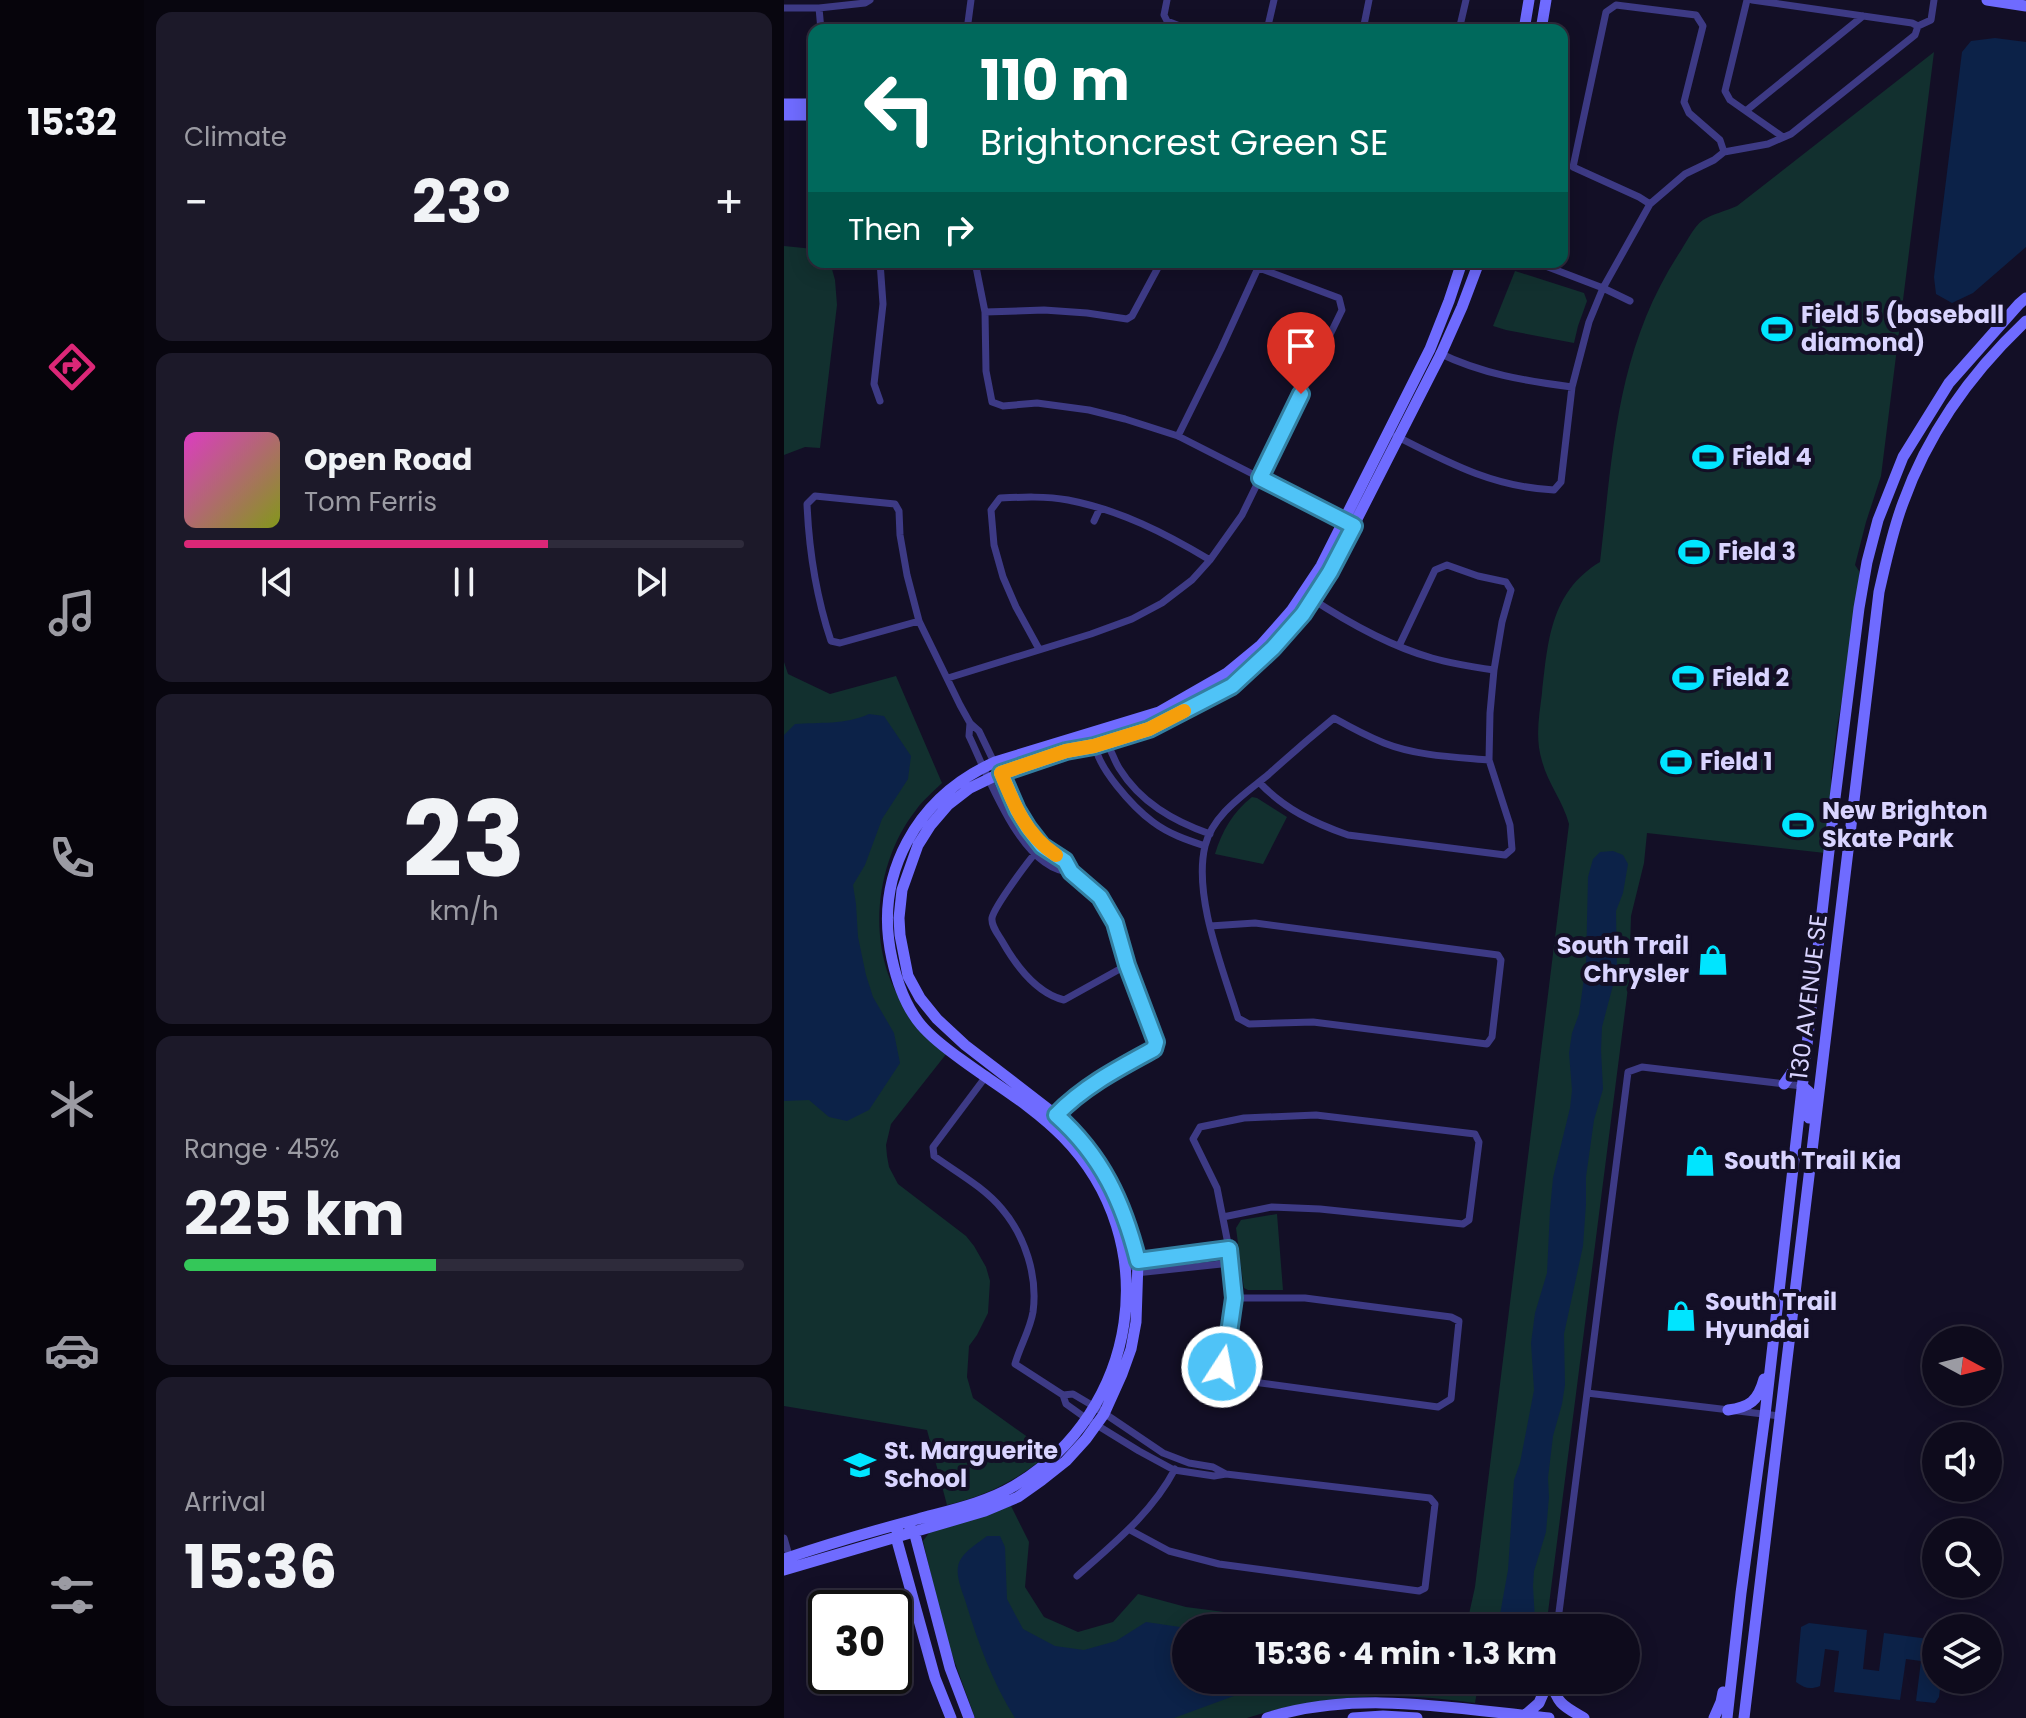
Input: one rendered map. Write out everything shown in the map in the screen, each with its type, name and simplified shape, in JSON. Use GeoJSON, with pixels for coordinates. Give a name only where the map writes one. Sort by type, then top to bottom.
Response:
{"type":"FeatureCollection","features":[{"type":"Feature","properties":{"kind":"street"},"geometry":{"type":"LineString","coordinates":[[784,8],[819,8],[870,0]]}},
{"type":"Feature","properties":{"kind":"street"},"geometry":{"type":"LineString","coordinates":[[968,24],[971,0]]}},
{"type":"Feature","properties":{"kind":"street"},"geometry":{"type":"LineString","coordinates":[[1167,0],[1164,15],[1167,21],[1175,24]]}},
{"type":"Feature","properties":{"kind":"street"},"geometry":{"type":"LineString","coordinates":[[1268,24],[1274,0]]}},
{"type":"Feature","properties":{"kind":"street"},"geometry":{"type":"LineString","coordinates":[[1364,24],[1369,0]]}},
{"type":"Feature","properties":{"kind":"street"},"geometry":{"type":"LineString","coordinates":[[1460,24],[1466,0]]}},
{"type":"Feature","properties":{"kind":"street"},"geometry":{"type":"LineString","coordinates":[[1525,24],[1529,0]]}},
{"type":"Feature","properties":{"kind":"street"},"geometry":{"type":"LineString","coordinates":[[1542,24],[1546,0]]}},
{"type":"Feature","properties":{"kind":"street"},"geometry":{"type":"LineString","coordinates":[[1783,137],[1730,100],[1725,91],[1750,0],[1918,26]]}},
{"type":"Feature","properties":{"kind":"street"},"geometry":{"type":"LineString","coordinates":[[1394,435],[1454,466],[1491,480],[1554,490],[1561,482],[1572,387],[1589,322],[1603,288],[1650,204],[1685,174],[1724,152],[1768,144],[1791,134],[1915,35],[1918,26],[1931,20],[1934,0]]}},
{"type":"Feature","properties":{"kind":"street"},"geometry":{"type":"LineString","coordinates":[[1987,0],[2026,6]]}},
{"type":"Feature","properties":{"kind":"street"},"geometry":{"type":"LineString","coordinates":[[1650,204],[1573,167],[1606,12],[1616,5],[1696,15],[1703,26],[1684,102],[1689,113],[1720,140],[1724,152]]}},
{"type":"Feature","properties":{"kind":"street"},"geometry":{"type":"LineString","coordinates":[[819,8],[820,24]]}},
{"type":"Feature","properties":{"kind":"street"},"geometry":{"type":"LineString","coordinates":[[1747,110],[1863,16]]}},
{"type":"Feature","properties":{"kind":"street"},"geometry":{"type":"LineString","coordinates":[[784,104],[808,104]]}},
{"type":"Feature","properties":{"kind":"street"},"geometry":{"type":"LineString","coordinates":[[784,115],[808,115]]}},
{"type":"Feature","properties":{"kind":"street"},"geometry":{"type":"LineString","coordinates":[[880,268],[883,304],[874,384],[880,401]]}},
{"type":"Feature","properties":{"kind":"street"},"geometry":{"type":"LineString","coordinates":[[976,268],[985,312],[986,371],[992,402],[1003,406],[1037,403],[1089,410],[1178,436],[1349,523]]}},
{"type":"Feature","properties":{"kind":"street"},"geometry":{"type":"LineString","coordinates":[[985,312],[1044,310],[1127,319],[1132,316],[1158,268]]}},
{"type":"Feature","properties":{"kind":"street"},"geometry":{"type":"LineString","coordinates":[[948,678],[1132,619],[1162,603],[1192,580],[1242,515],[1342,310],[1339,298],[1258,268],[1178,436]]}},
{"type":"Feature","properties":{"kind":"street"},"geometry":{"type":"LineString","coordinates":[[1394,435],[1460,268]]}},
{"type":"Feature","properties":{"kind":"street"},"geometry":{"type":"LineString","coordinates":[[787,1564],[896,1537],[985,1511],[1018,1497],[1066,1461],[1096,1416],[1120,1345],[1126,1302],[1126,1270],[1118,1231],[1102,1191],[1052,1119],[937,1019],[908,976],[899,918],[902,890],[918,845],[948,805],[992,770],[1159,712],[1227,673],[1261,645],[1308,597],[1330,572],[1349,523],[1394,435],[1441,354],[1477,268]]}},
{"type":"Feature","properties":{"kind":"street"},"geometry":{"type":"LineString","coordinates":[[1549,268],[1630,301]]}},
{"type":"Feature","properties":{"kind":"street","name":"130 AVENUE SE"},"geometry":{"type":"LineString","coordinates":[[1727,1718],[1859,608],[1871,548],[1878,520],[1903,457],[1949,383],[2026,298]]}},
{"type":"Feature","properties":{"kind":"street","name":"130 AVENUE SE"},"geometry":{"type":"LineString","coordinates":[[1744,1718],[1879,592],[1896,523],[1916,472],[1943,422],[1971,380],[2026,321]]}},
{"type":"Feature","properties":{"kind":"street"},"geometry":{"type":"LineString","coordinates":[[1430,349],[1461,364],[1490,373],[1572,387]]}},
{"type":"Feature","properties":{"kind":"street"},"geometry":{"type":"LineString","coordinates":[[919,621],[840,643],[831,641],[821,613],[808,534],[807,504],[815,496],[895,504],[899,511],[907,575],[919,621],[970,723],[979,731],[1007,817],[1034,854],[1061,872],[1071,872]]}},
{"type":"Feature","properties":{"kind":"street"},"geometry":{"type":"LineString","coordinates":[[1039,649],[1003,577],[994,545],[991,510],[1000,498],[1067,499],[1100,508],[1138,520],[1210,560]]}},
{"type":"Feature","properties":{"kind":"street"},"geometry":{"type":"LineString","coordinates":[[1094,521],[1100,508]]}},
{"type":"Feature","properties":{"kind":"street"},"geometry":{"type":"LineString","coordinates":[[1869,680],[1867,638],[1878,566],[1878,557],[1871,548],[1885,540],[1896,523]]}},
{"type":"Feature","properties":{"kind":"street"},"geometry":{"type":"LineString","coordinates":[[1259,782],[1296,814],[1348,835],[1505,855],[1512,849],[1510,825],[1489,760],[1494,670],[1511,590],[1506,582],[1447,565],[1435,570],[1399,646]]}},
{"type":"Feature","properties":{"kind":"street"},"geometry":{"type":"LineString","coordinates":[[1308,597],[1378,637],[1429,658],[1494,670]]}},
{"type":"Feature","properties":{"kind":"street"},"geometry":{"type":"LineString","coordinates":[[787,1564],[902,1524],[979,1502],[1036,1472],[1111,1401],[1131,1349],[1136,1322],[1138,1261],[1122,1207],[1089,1150],[1073,1130],[986,1078],[950,1051],[921,1025],[904,999],[894,972],[887,923],[899,855],[925,813],[940,797],[975,771],[992,770],[1094,746],[1149,729],[1232,686],[1273,648],[1303,614],[1308,597]]}},
{"type":"Feature","properties":{"kind":"street"},"geometry":{"type":"LineString","coordinates":[[1210,926],[1255,923],[1498,955],[1501,960],[1492,1037],[1487,1044],[1313,1022],[1249,1024],[1238,1018],[1210,926],[1207,916],[1202,879],[1205,846],[1210,834],[1240,796],[1334,718],[1386,744],[1408,750],[1489,760]]}},
{"type":"Feature","properties":{"kind":"street"},"geometry":{"type":"LineString","coordinates":[[1097,732],[1107,742],[1117,765],[1138,792],[1163,813],[1210,834]]}},
{"type":"Feature","properties":{"kind":"street"},"geometry":{"type":"LineString","coordinates":[[1097,732],[1094,746],[1115,784],[1131,803],[1154,823],[1205,846]]}},
{"type":"Feature","properties":{"kind":"street"},"geometry":{"type":"LineString","coordinates":[[992,770],[1042,846],[1065,861],[1071,872],[1100,897],[1115,923],[1156,1042],[1154,1049],[1090,1086],[1052,1119]]}},
{"type":"Feature","properties":{"kind":"street"},"geometry":{"type":"LineString","coordinates":[[1042,846],[992,915],[993,925],[1013,961],[1037,985],[1059,1000],[1127,965]]}},
{"type":"Feature","properties":{"kind":"street"},"geometry":{"type":"LineString","coordinates":[[1784,1084],[1809,1033]]}},
{"type":"Feature","properties":{"kind":"street"},"geometry":{"type":"LineString","coordinates":[[1802,1086],[1812,1077],[1825,1050]]}},
{"type":"Feature","properties":{"kind":"street"},"geometry":{"type":"LineString","coordinates":[[993,1067],[933,1147],[934,1156],[1000,1207],[1024,1245],[1035,1290],[1033,1313],[1015,1364],[1063,1395],[1073,1394],[1139,1451],[1174,1470],[1430,1498],[1435,1504],[1425,1588],[1419,1591],[1219,1564],[1169,1551],[1130,1530]]}},
{"type":"Feature","properties":{"kind":"street"},"geometry":{"type":"LineString","coordinates":[[1559,1614],[1628,1072],[1642,1067],[1802,1086],[1809,1092],[1803,1229]]}},
{"type":"Feature","properties":{"kind":"street"},"geometry":{"type":"LineString","coordinates":[[1223,1217],[1272,1207],[1463,1224],[1469,1220],[1479,1142],[1475,1134],[1316,1115],[1244,1118],[1200,1127],[1193,1139],[1217,1188],[1231,1263],[1234,1298],[1222,1367],[1226,1377],[1438,1407],[1451,1399],[1459,1321],[1451,1317],[1305,1298],[1234,1298]]}},
{"type":"Feature","properties":{"kind":"street"},"geometry":{"type":"LineString","coordinates":[[1126,1270],[1138,1261],[1229,1249]]}},
{"type":"Feature","properties":{"kind":"street"},"geometry":{"type":"LineString","coordinates":[[1126,1270],[1139,1274],[1231,1263]]}},
{"type":"Feature","properties":{"kind":"street"},"geometry":{"type":"LineString","coordinates":[[1728,1410],[1744,1408],[1757,1397],[1771,1356]]}},
{"type":"Feature","properties":{"kind":"street"},"geometry":{"type":"LineString","coordinates":[[1587,1393],[1780,1416]]}},
{"type":"Feature","properties":{"kind":"street"},"geometry":{"type":"LineString","coordinates":[[1063,1395],[1066,1404],[1096,1416],[1163,1453],[1179,1460],[1213,1467],[1226,1474]]}},
{"type":"Feature","properties":{"kind":"street"},"geometry":{"type":"LineString","coordinates":[[1077,1576],[1130,1530],[1167,1484],[1179,1460]]}},
{"type":"Feature","properties":{"kind":"street"},"geometry":{"type":"LineString","coordinates":[[902,1524],[914,1531],[950,1668],[969,1718]]}},
{"type":"Feature","properties":{"kind":"street"},"geometry":{"type":"LineString","coordinates":[[902,1524],[896,1537],[935,1678],[951,1718]]}},
{"type":"Feature","properties":{"kind":"street"},"geometry":{"type":"LineString","coordinates":[[784,1538],[787,1564]]}},
{"type":"Feature","properties":{"kind":"street","name":"130 AVENUE SE"},"geometry":{"type":"LineString","coordinates":[[1714,1718],[1721,1702],[1741,1593]]}},
{"type":"Feature","properties":{"kind":"street"},"geometry":{"type":"LineString","coordinates":[[1524,1716],[1539,1703],[1543,1694]]}},
{"type":"Feature","properties":{"kind":"street"},"geometry":{"type":"LineString","coordinates":[[1555,1694],[1565,1707],[1584,1718]]}},
{"type":"Feature","properties":{"kind":"street"},"geometry":{"type":"LineString","coordinates":[[1267,1718],[1308,1708],[1374,1703],[1549,1718]]}},
{"type":"Feature","properties":{"kind":"street"},"geometry":{"type":"LineString","coordinates":[[1353,1718],[1417,1718]]}},
{"type":"Feature","properties":{"kind":"green space"},"geometry":{"type":"Polygon","coordinates":[[[1934,52],[1881,476],[1855,565],[1859,580],[1837,727],[1825,853],[1647,833],[1644,863],[1631,916],[1629,980],[1548,1614],[1469,1614],[1475,1587],[1569,824],[1545,769],[1539,744],[1539,719],[1550,637],[1561,603],[1571,588],[1583,574],[1600,562],[1614,442],[1641,328],[1657,292],[1699,223],[1737,206],[1934,52]]]}},
{"type":"Feature","properties":{"kind":"green space"},"geometry":{"type":"Polygon","coordinates":[[[784,246],[808,248],[808,268],[832,268],[837,305],[820,448],[805,447],[784,455],[784,246]]]}},
{"type":"Feature","properties":{"kind":"green space"},"geometry":{"type":"Polygon","coordinates":[[[1515,271],[1584,293],[1587,301],[1574,343],[1493,326],[1515,271]]]}},
{"type":"Feature","properties":{"kind":"green space"},"geometry":{"type":"Polygon","coordinates":[[[784,662],[788,674],[830,694],[896,676],[942,783],[916,810],[891,855],[880,907],[880,934],[892,984],[919,1025],[947,1053],[891,1124],[887,1156],[898,1184],[966,1236],[986,1267],[990,1281],[988,1313],[969,1346],[967,1377],[973,1398],[1050,1453],[1002,1485],[947,1505],[927,1430],[784,1406],[784,662]]]}},
{"type":"Feature","properties":{"kind":"green space"},"geometry":{"type":"Polygon","coordinates":[[[1252,797],[1287,817],[1263,864],[1215,854],[1229,822],[1252,797]]]}},
{"type":"Feature","properties":{"kind":"green space"},"geometry":{"type":"Polygon","coordinates":[[[1277,1214],[1283,1290],[1248,1290],[1244,1288],[1236,1228],[1241,1220],[1277,1214]]]}},
{"type":"Feature","properties":{"kind":"green space"},"geometry":{"type":"Polygon","coordinates":[[[1010,1504],[1029,1542],[1025,1587],[1044,1617],[1078,1632],[1113,1622],[1138,1594],[1186,1607],[1240,1614],[1172,1614],[1172,1694],[1477,1694],[1475,1703],[1389,1696],[1303,1704],[1247,1718],[975,1718],[946,1638],[923,1541],[929,1533],[1010,1504]]]}},
{"type":"Feature","properties":{"kind":"water"},"geometry":{"type":"Polygon","coordinates":[[[1995,38],[2026,42],[2026,247],[1973,293],[1952,303],[1936,294],[1934,277],[1962,52],[1971,41],[1995,38]]]}},
{"type":"Feature","properties":{"kind":"water"},"geometry":{"type":"Polygon","coordinates":[[[869,714],[884,716],[911,756],[908,779],[882,819],[865,865],[853,885],[858,937],[866,975],[873,997],[894,1033],[900,1063],[869,1110],[847,1121],[829,1117],[809,1100],[784,1101],[784,735],[795,724],[842,721],[869,714]]]}},
{"type":"Feature","properties":{"kind":"water"},"geometry":{"type":"Polygon","coordinates":[[[1613,851],[1623,855],[1628,864],[1616,911],[1617,970],[1602,1027],[1603,1089],[1594,1120],[1586,1177],[1583,1246],[1564,1334],[1565,1385],[1553,1436],[1546,1532],[1534,1571],[1535,1614],[1500,1614],[1508,1570],[1514,1480],[1534,1390],[1531,1343],[1535,1313],[1547,1273],[1553,1178],[1570,1108],[1569,1053],[1579,1014],[1586,964],[1588,877],[1593,859],[1600,852],[1613,851]]]}},
{"type":"Feature","properties":{"kind":"water"},"geometry":{"type":"Polygon","coordinates":[[[987,1536],[1000,1536],[1005,1547],[1007,1599],[1023,1629],[1055,1646],[1084,1650],[1116,1641],[1146,1622],[1172,1626],[1172,1694],[1239,1694],[1174,1718],[1015,1718],[987,1662],[960,1585],[959,1562],[987,1536]]]}},
{"type":"Feature","properties":{"kind":"water"},"geometry":{"type":"Polygon","coordinates":[[[1809,1623],[1867,1630],[1863,1669],[1879,1671],[1884,1633],[1922,1638],[1922,1694],[1939,1694],[1939,1697],[1935,1703],[1916,1701],[1921,1661],[1906,1659],[1900,1700],[1834,1692],[1839,1651],[1825,1649],[1820,1686],[1802,1686],[1796,1682],[1801,1627],[1809,1623]]]}},
{"type":"Feature","properties":{"kind":"slow traffic"},"geometry":{"type":"LineString","coordinates":[[1056,855],[1042,846],[1028,828],[1001,773],[1066,751],[1149,729],[1184,711]]}},
{"type":"Feature","properties":{"kind":"place","name":"Field 5 (baseball diamond)"},"geometry":{"type":"Point","coordinates":[1777,329]}},
{"type":"Feature","properties":{"kind":"place","name":"Field 4"},"geometry":{"type":"Point","coordinates":[1708,457]}},
{"type":"Feature","properties":{"kind":"place","name":"Field 3"},"geometry":{"type":"Point","coordinates":[1694,552]}},
{"type":"Feature","properties":{"kind":"place","name":"Field 2"},"geometry":{"type":"Point","coordinates":[1688,678]}},
{"type":"Feature","properties":{"kind":"place","name":"Field 1"},"geometry":{"type":"Point","coordinates":[1676,762]}},
{"type":"Feature","properties":{"kind":"place","name":"New Brighton Skate Park"},"geometry":{"type":"Point","coordinates":[1798,825]}},
{"type":"Feature","properties":{"kind":"place","name":"South Trail Chrysler"},"geometry":{"type":"Point","coordinates":[1713,960]}},
{"type":"Feature","properties":{"kind":"place","name":"South Trail Kia"},"geometry":{"type":"Point","coordinates":[1700,1161]}},
{"type":"Feature","properties":{"kind":"place","name":"South Trail Hyundai"},"geometry":{"type":"Point","coordinates":[1681,1316]}},
{"type":"Feature","properties":{"kind":"place","name":"St. Marguerite School"},"geometry":{"type":"Point","coordinates":[860,1465]}},
{"type":"Feature","properties":{"kind":"route"},"geometry":{"type":"LineString","coordinates":[[1222,1367],[1234,1298],[1229,1249],[1138,1261],[1112,1185],[1089,1150],[1056,1115],[1090,1086],[1154,1049],[1156,1042],[1115,923],[1100,897],[1071,872],[1065,861],[1042,846],[1028,828],[1001,773],[1066,751],[1149,729],[1232,686],[1273,648],[1303,614],[1354,526],[1260,478],[1301,394]]}}]}
